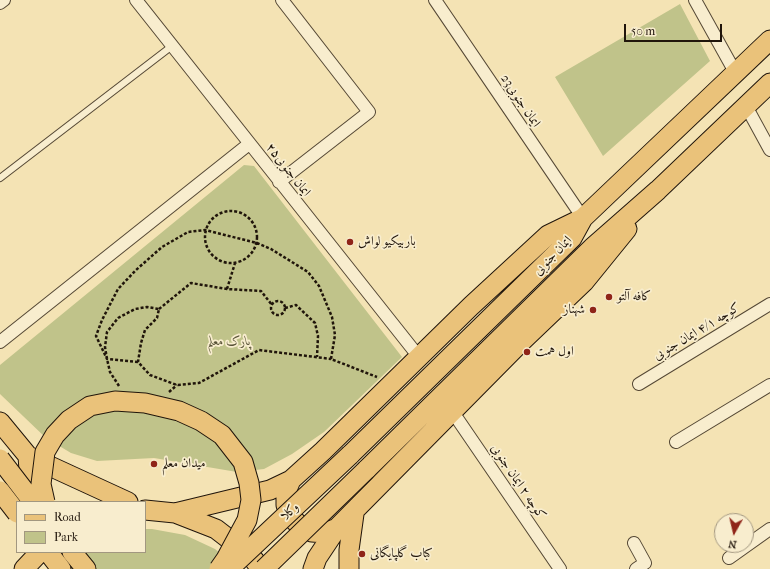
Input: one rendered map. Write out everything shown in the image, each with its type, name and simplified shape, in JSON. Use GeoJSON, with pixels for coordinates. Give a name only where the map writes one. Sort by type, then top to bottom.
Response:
{"type":"FeatureCollection","features":[{"type":"Feature","properties":{"kind":"main road","name":"ایمان جنوبی"},"geometry":{"type":"LineString","coordinates":[[350,455],[572,238],[583,218],[770,40]]}},
{"type":"Feature","properties":{"kind":"main road","name":"ایمان جنوبی"},"geometry":{"type":"LineString","coordinates":[[366,470],[592,248],[658,190],[770,82]]}},
{"type":"Feature","properties":{"kind":"main road"},"geometry":{"type":"LineString","coordinates":[[313,569],[317,558],[337,528],[354,514],[452,411],[584,282],[658,190]]}},
{"type":"Feature","properties":{"kind":"main road"},"geometry":{"type":"LineString","coordinates":[[175,513],[270,490],[291,480],[548,235],[583,218]]}},
{"type":"Feature","properties":{"kind":"main road"},"geometry":{"type":"LineString","coordinates":[[45,501],[41,484],[45,452],[55,435],[70,420],[90,406],[115,401],[145,403],[179,410],[201,421],[222,435],[242,462],[249,482],[251,500],[247,520],[226,560],[219,569]]}},
{"type":"Feature","properties":{"kind":"main road"},"geometry":{"type":"LineString","coordinates":[[0,422],[28,456],[126,501]]}},
{"type":"Feature","properties":{"kind":"main road","name":"وکلا"},"geometry":{"type":"LineString","coordinates":[[229,569],[350,455]]}},
{"type":"Feature","properties":{"kind":"main road"},"geometry":{"type":"LineString","coordinates":[[0,501],[16,494],[25,483],[29,470],[28,456]]}},
{"type":"Feature","properties":{"kind":"main road"},"geometry":{"type":"LineString","coordinates":[[0,459],[32,501]]}},
{"type":"Feature","properties":{"kind":"main road","name":"وکلا"},"geometry":{"type":"LineString","coordinates":[[264,569],[366,470]]}},
{"type":"Feature","properties":{"kind":"main road"},"geometry":{"type":"LineString","coordinates":[[291,480],[286,492],[286,505],[291,517],[300,526],[312,532],[325,532],[337,528]]}},
{"type":"Feature","properties":{"kind":"main road"},"geometry":{"type":"LineString","coordinates":[[0,491],[16,512]]}},
{"type":"Feature","properties":{"kind":"main road"},"geometry":{"type":"LineString","coordinates":[[146,510],[175,513],[216,529],[251,556],[261,569]]}},
{"type":"Feature","properties":{"kind":"main road"},"geometry":{"type":"LineString","coordinates":[[349,569],[349,550],[354,514]]}},
{"type":"Feature","properties":{"kind":"main road"},"geometry":{"type":"LineString","coordinates":[[24,569],[39,553]]}},
{"type":"Feature","properties":{"kind":"main road"},"geometry":{"type":"LineString","coordinates":[[49,553],[61,569]]}},
{"type":"Feature","properties":{"kind":"main road"},"geometry":{"type":"LineString","coordinates":[[73,553],[86,569]]}},
{"type":"Feature","properties":{"kind":"street"},"geometry":{"type":"LineString","coordinates":[[0,3],[4,0]]}},
{"type":"Feature","properties":{"kind":"street","name":"ایمان جنوبی۲۵"},"geometry":{"type":"LineString","coordinates":[[136,0],[419,357]]}},
{"type":"Feature","properties":{"kind":"street"},"geometry":{"type":"LineString","coordinates":[[279,182],[369,112],[282,0]]}},
{"type":"Feature","properties":{"kind":"street","name":"23ایمان جنوبی"},"geometry":{"type":"LineString","coordinates":[[435,0],[583,218]]}},
{"type":"Feature","properties":{"kind":"street"},"geometry":{"type":"LineString","coordinates":[[695,0],[735,72]]}},
{"type":"Feature","properties":{"kind":"street"},"geometry":{"type":"LineString","coordinates":[[746,106],[770,150]]}},
{"type":"Feature","properties":{"kind":"street"},"geometry":{"type":"LineString","coordinates":[[0,342],[249,144]]}},
{"type":"Feature","properties":{"kind":"street","name":"کوچه ۴/۱ ایمان جنوبی"},"geometry":{"type":"LineString","coordinates":[[639,384],[770,304]]}},
{"type":"Feature","properties":{"kind":"street"},"geometry":{"type":"LineString","coordinates":[[676,442],[770,385]]}},
{"type":"Feature","properties":{"kind":"street","name":"کوچه ۲ ایمان جنوبی"},"geometry":{"type":"LineString","coordinates":[[452,411],[560,569]]}},
{"type":"Feature","properties":{"kind":"street"},"geometry":{"type":"LineString","coordinates":[[729,558],[770,529]]}},
{"type":"Feature","properties":{"kind":"street"},"geometry":{"type":"LineString","coordinates":[[634,543],[645,563],[636,569]]}},
{"type":"Feature","properties":{"kind":"lane"},"geometry":{"type":"LineString","coordinates":[[0,178],[172,46]]}},
{"type":"Feature","properties":{"kind":"path"},"geometry":{"type":"LineString","coordinates":[[235,210],[247,215],[255,224],[258,237],[257,243],[255,249],[247,259],[235,263],[222,262],[211,254],[205,243],[205,230],[211,219],[216,215],[222,212],[235,210]]}},
{"type":"Feature","properties":{"kind":"path"},"geometry":{"type":"LineString","coordinates":[[107,359],[96,336],[102,320],[118,290],[136,270],[162,247],[188,232],[205,230],[257,243],[271,249],[308,272],[319,286],[332,318],[335,335],[331,359]]}},
{"type":"Feature","properties":{"kind":"path"},"geometry":{"type":"LineString","coordinates":[[227,289],[235,263]]}},
{"type":"Feature","properties":{"kind":"path"},"geometry":{"type":"LineString","coordinates":[[138,362],[140,343],[145,330],[157,318],[159,309],[191,283],[227,289],[261,291],[272,305],[272,312],[274,315],[282,314],[285,308],[296,305],[315,324],[318,336],[317,357]]}},
{"type":"Feature","properties":{"kind":"path"},"geometry":{"type":"LineString","coordinates":[[272,305],[278,301],[284,304],[285,308]]}},
{"type":"Feature","properties":{"kind":"path"},"geometry":{"type":"LineString","coordinates":[[125,389],[118,386],[110,372],[105,346],[107,332],[118,318],[135,309],[147,307],[159,309]]}},
{"type":"Feature","properties":{"kind":"path"},"geometry":{"type":"LineString","coordinates":[[107,359],[138,362],[150,375],[177,385],[199,383],[259,350],[331,359],[393,383]]}},
{"type":"Feature","properties":{"kind":"path"},"geometry":{"type":"LineString","coordinates":[[163,395],[171,391],[177,385]]}},
{"type":"Feature","properties":{"kind":"green space"},"geometry":{"type":"Polygon","coordinates":[[[680,4],[710,61],[603,156],[555,77],[680,4]]]}},
{"type":"Feature","properties":{"kind":"green space","name":"پارک معلم"},"geometry":{"type":"Polygon","coordinates":[[[244,165],[254,166],[402,357],[324,432],[292,454],[264,469],[237,472],[154,458],[97,461],[71,453],[46,438],[0,394],[0,365],[244,165]]]}},
{"type":"Feature","properties":{"kind":"green space"},"geometry":{"type":"Polygon","coordinates":[[[146,529],[152,529],[185,535],[215,549],[239,569],[49,569],[59,559],[68,553],[146,553],[146,529]]]}},
{"type":"Feature","properties":{"kind":"place","name":"باربیکیو لواش"},"geometry":{"type":"Point","coordinates":[350,242]}},
{"type":"Feature","properties":{"kind":"place","name":"کافه آلتو"},"geometry":{"type":"Point","coordinates":[609,297]}},
{"type":"Feature","properties":{"kind":"place","name":"شهناز"},"geometry":{"type":"Point","coordinates":[593,310]}},
{"type":"Feature","properties":{"kind":"place","name":"اول همت"},"geometry":{"type":"Point","coordinates":[527,352]}},
{"type":"Feature","properties":{"kind":"place","name":"میدان معلم"},"geometry":{"type":"Point","coordinates":[154,464]}},
{"type":"Feature","properties":{"kind":"place","name":"کباب گلپایگانی"},"geometry":{"type":"Point","coordinates":[362,554]}}]}
